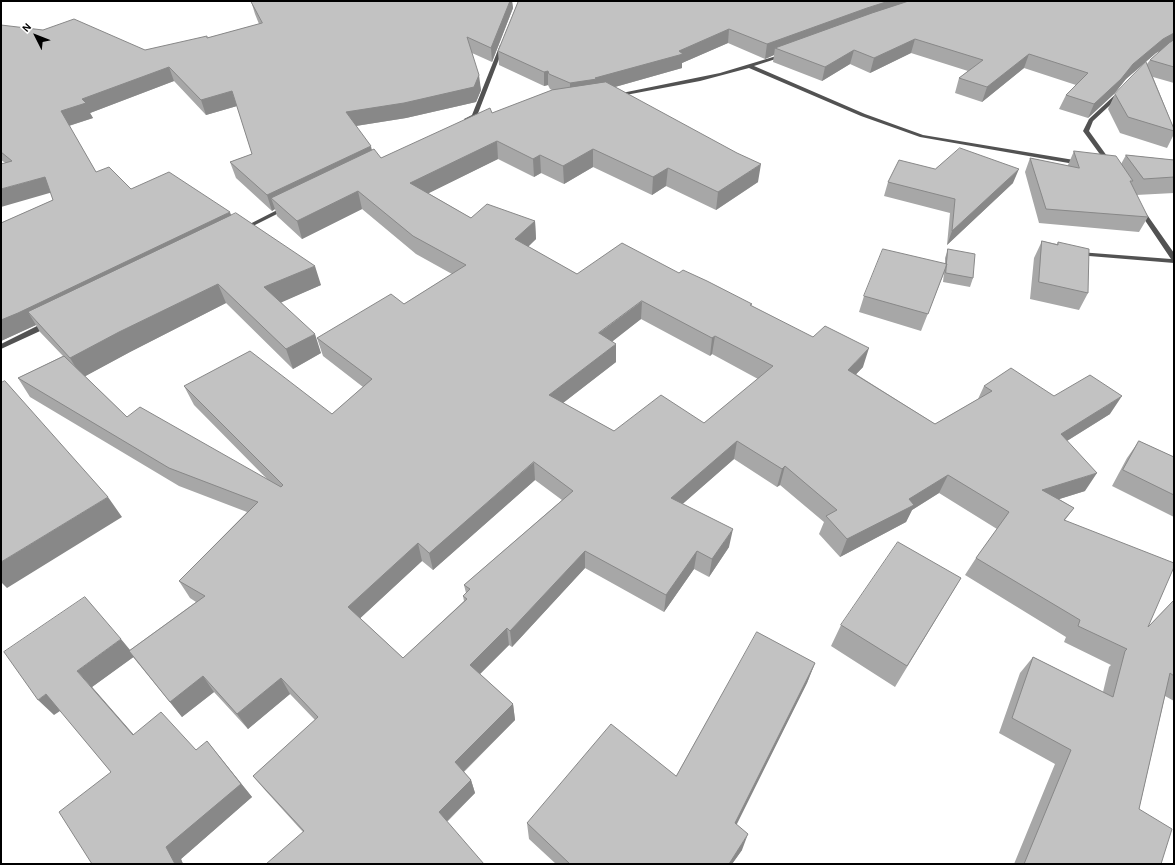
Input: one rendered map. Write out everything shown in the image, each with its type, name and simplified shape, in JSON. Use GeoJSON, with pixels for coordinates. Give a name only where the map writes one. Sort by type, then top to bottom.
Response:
{"type":"FeatureCollection","features":[{"type":"Feature","properties":{"kind":"street"},"geometry":{"type":"LineString","coordinates":[[474,116],[504,43]]}},
{"type":"Feature","properties":{"kind":"street"},"geometry":{"type":"LineString","coordinates":[[608,96],[703,79],[751,67],[785,54]]}},
{"type":"Feature","properties":{"kind":"street"},"geometry":{"type":"LineString","coordinates":[[751,67],[863,115],[922,136],[1090,164]]}},
{"type":"Feature","properties":{"kind":"street"},"geometry":{"type":"LineString","coordinates":[[1105,167],[1113,168],[1086,130],[1091,120],[1121,91]]}},
{"type":"Feature","properties":{"kind":"street"},"geometry":{"type":"LineString","coordinates":[[460,123],[474,116],[481,115]]}},
{"type":"Feature","properties":{"kind":"street"},"geometry":{"type":"LineString","coordinates":[[238,232],[295,203]]}},
{"type":"Feature","properties":{"kind":"street"},"geometry":{"type":"LineString","coordinates":[[1139,207],[1174,259]]}},
{"type":"Feature","properties":{"kind":"street"},"geometry":{"type":"LineString","coordinates":[[1073,254],[1174,259]]}},
{"type":"Feature","properties":{"kind":"street"},"geometry":{"type":"LineString","coordinates":[[1,347],[51,323]]}},
{"type":"Feature","properties":{"kind":"building"},"geometry":{"type":"Polygon","coordinates":[[[251,1],[510,1],[491,48],[467,37],[479,75],[474,87],[404,103],[346,112],[371,146],[267,195],[230,162],[252,154],[232,91],[201,100],[169,67],[82,99],[86,103],[61,111],[96,172],[109,167],[131,189],[169,172],[230,212],[1,320],[1,223],[53,200],[45,177],[1,189],[1,164],[12,161],[1,152],[1,25],[43,30],[74,19],[145,50],[207,36],[207,38],[262,23],[251,1]]]}},
{"type":"Feature","properties":{"kind":"building"},"geometry":{"type":"Polygon","coordinates":[[[889,1],[767,44],[729,29],[679,51],[683,54],[595,78],[597,79],[570,83],[549,74],[548,71],[544,72],[498,51],[518,2],[889,1]]]}},
{"type":"Feature","properties":{"kind":"building"},"geometry":{"type":"Polygon","coordinates":[[[909,1],[1174,1],[1174,33],[1163,39],[1133,64],[1121,79],[1094,104],[1066,95],[1088,73],[1029,54],[987,87],[959,78],[983,60],[915,39],[874,58],[854,50],[825,67],[775,48],[909,1]]]}},
{"type":"Feature","properties":{"kind":"building"},"geometry":{"type":"Polygon","coordinates":[[[1174,40],[1174,67],[1150,60],[1169,43],[1174,40]]]}},
{"type":"Feature","properties":{"kind":"building"},"geometry":{"type":"Polygon","coordinates":[[[1146,62],[1174,131],[1128,117],[1115,94],[1146,62]]]}},
{"type":"Feature","properties":{"kind":"building"},"geometry":{"type":"Polygon","coordinates":[[[606,82],[737,153],[761,164],[718,192],[668,168],[653,177],[593,149],[563,166],[540,155],[533,159],[497,141],[410,183],[471,218],[487,204],[535,221],[515,239],[577,274],[622,243],[679,273],[683,270],[707,281],[813,337],[825,326],[869,348],[848,370],[935,424],[992,391],[984,386],[1011,368],[1054,396],[1090,375],[1122,396],[1061,434],[1097,473],[1042,490],[1074,508],[1064,520],[1174,563],[1174,567],[1148,627],[1174,600],[1174,676],[1170,673],[1139,809],[1172,829],[1161,864],[1024,864],[1071,750],[1012,718],[1033,657],[1113,697],[1125,651],[1127,649],[1078,626],[1080,620],[976,558],[1009,512],[948,475],[909,499],[914,505],[847,539],[826,516],[837,510],[785,466],[782,469],[737,441],[671,498],[733,529],[712,559],[697,551],[666,595],[585,551],[510,631],[507,628],[470,665],[513,704],[455,762],[471,780],[439,812],[484,864],[266,864],[304,831],[253,776],[318,717],[281,678],[237,714],[203,676],[170,702],[129,651],[205,596],[179,581],[258,502],[169,468],[18,378],[64,356],[127,417],[140,407],[281,487],[283,485],[184,386],[250,351],[332,414],[372,379],[317,338],[391,294],[404,304],[466,265],[413,236],[358,191],[297,221],[271,198],[374,149],[381,158],[490,108],[492,113],[552,90],[606,82]],[[642,301],[599,333],[616,344],[549,395],[614,431],[661,395],[704,423],[773,366],[715,336],[712,338],[642,301]],[[534,462],[429,553],[418,543],[348,607],[403,658],[467,599],[463,596],[470,589],[464,585],[573,491],[534,462]]]}},
{"type":"Feature","properties":{"kind":"building"},"geometry":{"type":"Polygon","coordinates":[[[960,148],[1019,169],[952,231],[955,199],[888,182],[899,160],[935,169],[960,148]]]}},
{"type":"Feature","properties":{"kind":"building"},"geometry":{"type":"Polygon","coordinates":[[[1074,151],[1116,156],[1133,181],[1130,181],[1148,217],[1046,209],[1030,158],[1079,168],[1074,151]]]}},
{"type":"Feature","properties":{"kind":"building"},"geometry":{"type":"Polygon","coordinates":[[[1126,155],[1174,160],[1174,177],[1144,179],[1126,155]]]}},
{"type":"Feature","properties":{"kind":"building"},"geometry":{"type":"Polygon","coordinates":[[[236,213],[315,266],[264,287],[315,334],[286,349],[218,284],[119,332],[70,358],[28,312],[236,213]]]}},
{"type":"Feature","properties":{"kind":"building"},"geometry":{"type":"Polygon","coordinates":[[[1042,241],[1058,245],[1058,242],[1089,249],[1088,293],[1039,282],[1042,241]]]}},
{"type":"Feature","properties":{"kind":"building"},"geometry":{"type":"Polygon","coordinates":[[[883,249],[947,264],[928,314],[864,296],[883,249]]]}},
{"type":"Feature","properties":{"kind":"building"},"geometry":{"type":"Polygon","coordinates":[[[948,249],[975,254],[973,278],[946,273],[948,249]]]}},
{"type":"Feature","properties":{"kind":"building"},"geometry":{"type":"Polygon","coordinates":[[[5,381],[108,497],[1,562],[1,383],[5,381]]]}},
{"type":"Feature","properties":{"kind":"building"},"geometry":{"type":"Polygon","coordinates":[[[1139,441],[1174,457],[1174,495],[1123,470],[1139,441]]]}},
{"type":"Feature","properties":{"kind":"building"},"geometry":{"type":"Polygon","coordinates":[[[898,542],[961,578],[907,666],[841,625],[898,542]]]}},
{"type":"Feature","properties":{"kind":"building"},"geometry":{"type":"Polygon","coordinates":[[[85,597],[121,639],[77,671],[133,735],[161,712],[196,750],[207,741],[241,784],[166,847],[175,864],[92,864],[59,812],[111,772],[46,694],[38,700],[4,652],[85,597]]]}},
{"type":"Feature","properties":{"kind":"building"},"geometry":{"type":"Polygon","coordinates":[[[757,632],[815,663],[735,823],[748,834],[729,864],[570,864],[527,823],[611,724],[676,776],[757,632]]]}}]}
